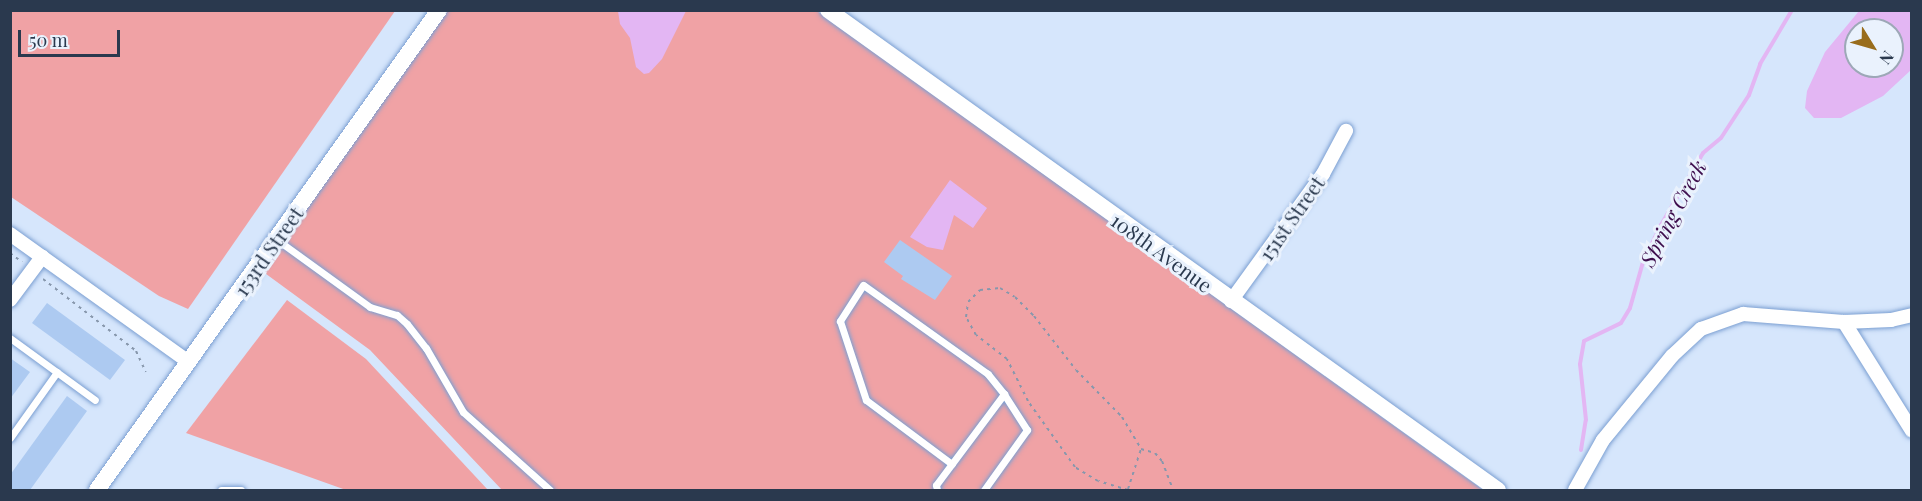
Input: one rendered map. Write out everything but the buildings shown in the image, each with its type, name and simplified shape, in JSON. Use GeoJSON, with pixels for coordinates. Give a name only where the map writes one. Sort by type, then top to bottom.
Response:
{"type":"FeatureCollection","features":[{"type":"Feature","properties":{"kind":"street","name":"153rd Street"},"geometry":{"type":"LineString","coordinates":[[96,490],[439,10]]}},
{"type":"Feature","properties":{"kind":"street","name":"108th Avenue"},"geometry":{"type":"LineString","coordinates":[[828,10],[1232,302],[1498,490]]}},
{"type":"Feature","properties":{"kind":"street","name":"151st Street"},"geometry":{"type":"LineString","coordinates":[[1232,302],[1323,174],[1346,131]]}},
{"type":"Feature","properties":{"kind":"street"},"geometry":{"type":"LineString","coordinates":[[10,234],[189,362]]}},
{"type":"Feature","properties":{"kind":"street"},"geometry":{"type":"LineString","coordinates":[[10,300],[42,257]]}},
{"type":"Feature","properties":{"kind":"street"},"geometry":{"type":"LineString","coordinates":[[1575,490],[1603,440],[1672,356],[1701,329],[1743,314],[1844,322],[1911,315]]}},
{"type":"Feature","properties":{"kind":"street"},"geometry":{"type":"LineString","coordinates":[[1844,322],[1911,431]]}},
{"type":"Feature","properties":{"kind":"lane"},"geometry":{"type":"LineString","coordinates":[[276,239],[370,307],[397,315],[407,324],[426,348],[464,412],[550,490]]}},
{"type":"Feature","properties":{"kind":"lane"},"geometry":{"type":"LineString","coordinates":[[952,464],[866,400],[840,321],[863,285],[988,374],[1027,430],[984,490]]}},
{"type":"Feature","properties":{"kind":"lane"},"geometry":{"type":"LineString","coordinates":[[10,338],[95,400]]}},
{"type":"Feature","properties":{"kind":"lane"},"geometry":{"type":"LineString","coordinates":[[10,438],[57,372]]}},
{"type":"Feature","properties":{"kind":"lane"},"geometry":{"type":"LineString","coordinates":[[937,490],[936,485],[1004,394]]}},
{"type":"Feature","properties":{"kind":"lane"},"geometry":{"type":"LineString","coordinates":[[220,490],[241,490]]}},
{"type":"Feature","properties":{"kind":"path"},"geometry":{"type":"LineString","coordinates":[[10,253],[136,351],[146,372]]}},
{"type":"Feature","properties":{"kind":"path"},"geometry":{"type":"LineString","coordinates":[[1141,449],[1128,490],[1098,481],[1075,467],[1028,401],[1007,359],[976,335],[966,317],[968,302],[980,290],[1000,288],[1016,297],[1076,370],[1122,417],[1141,449],[1155,453],[1162,461],[1173,490]]}},
{"type":"Feature","properties":{"kind":"shaded area"},"geometry":{"type":"Polygon","coordinates":[[[10,11],[395,11],[188,309],[159,296],[11,197],[10,11]]]}},
{"type":"Feature","properties":{"kind":"shaded area"},"geometry":{"type":"Polygon","coordinates":[[[447,11],[817,11],[1483,490],[502,490],[370,350],[262,271],[447,11]]]}},
{"type":"Feature","properties":{"kind":"shaded area"},"geometry":{"type":"Polygon","coordinates":[[[618,11],[686,11],[662,59],[649,73],[644,74],[636,67],[630,38],[620,24],[618,11]]]}},
{"type":"Feature","properties":{"kind":"shaded area"},"geometry":{"type":"Polygon","coordinates":[[[1859,11],[1911,11],[1911,70],[1904,76],[1904,18],[1853,18],[1859,11]]]}},
{"type":"Feature","properties":{"kind":"shaded area"},"geometry":{"type":"Polygon","coordinates":[[[1844,29],[1844,78],[1902,78],[1883,96],[1841,118],[1814,118],[1805,108],[1807,91],[1825,52],[1844,29]]]}},
{"type":"Feature","properties":{"kind":"shaded area"},"geometry":{"type":"Polygon","coordinates":[[[950,180],[987,208],[973,228],[954,215],[943,250],[927,247],[910,237],[950,180]]]}},
{"type":"Feature","properties":{"kind":"shaded area"},"geometry":{"type":"Polygon","coordinates":[[[287,300],[366,359],[488,490],[346,490],[186,433],[287,300]]]}},
{"type":"Feature","properties":{"kind":"waterway","name":"Spring Creek"},"geometry":{"type":"LineString","coordinates":[[1581,450],[1586,420],[1580,364],[1584,341],[1621,323],[1630,308],[1643,262],[1661,225],[1703,153],[1721,138],[1749,95],[1760,64],[1792,10]]}}]}
